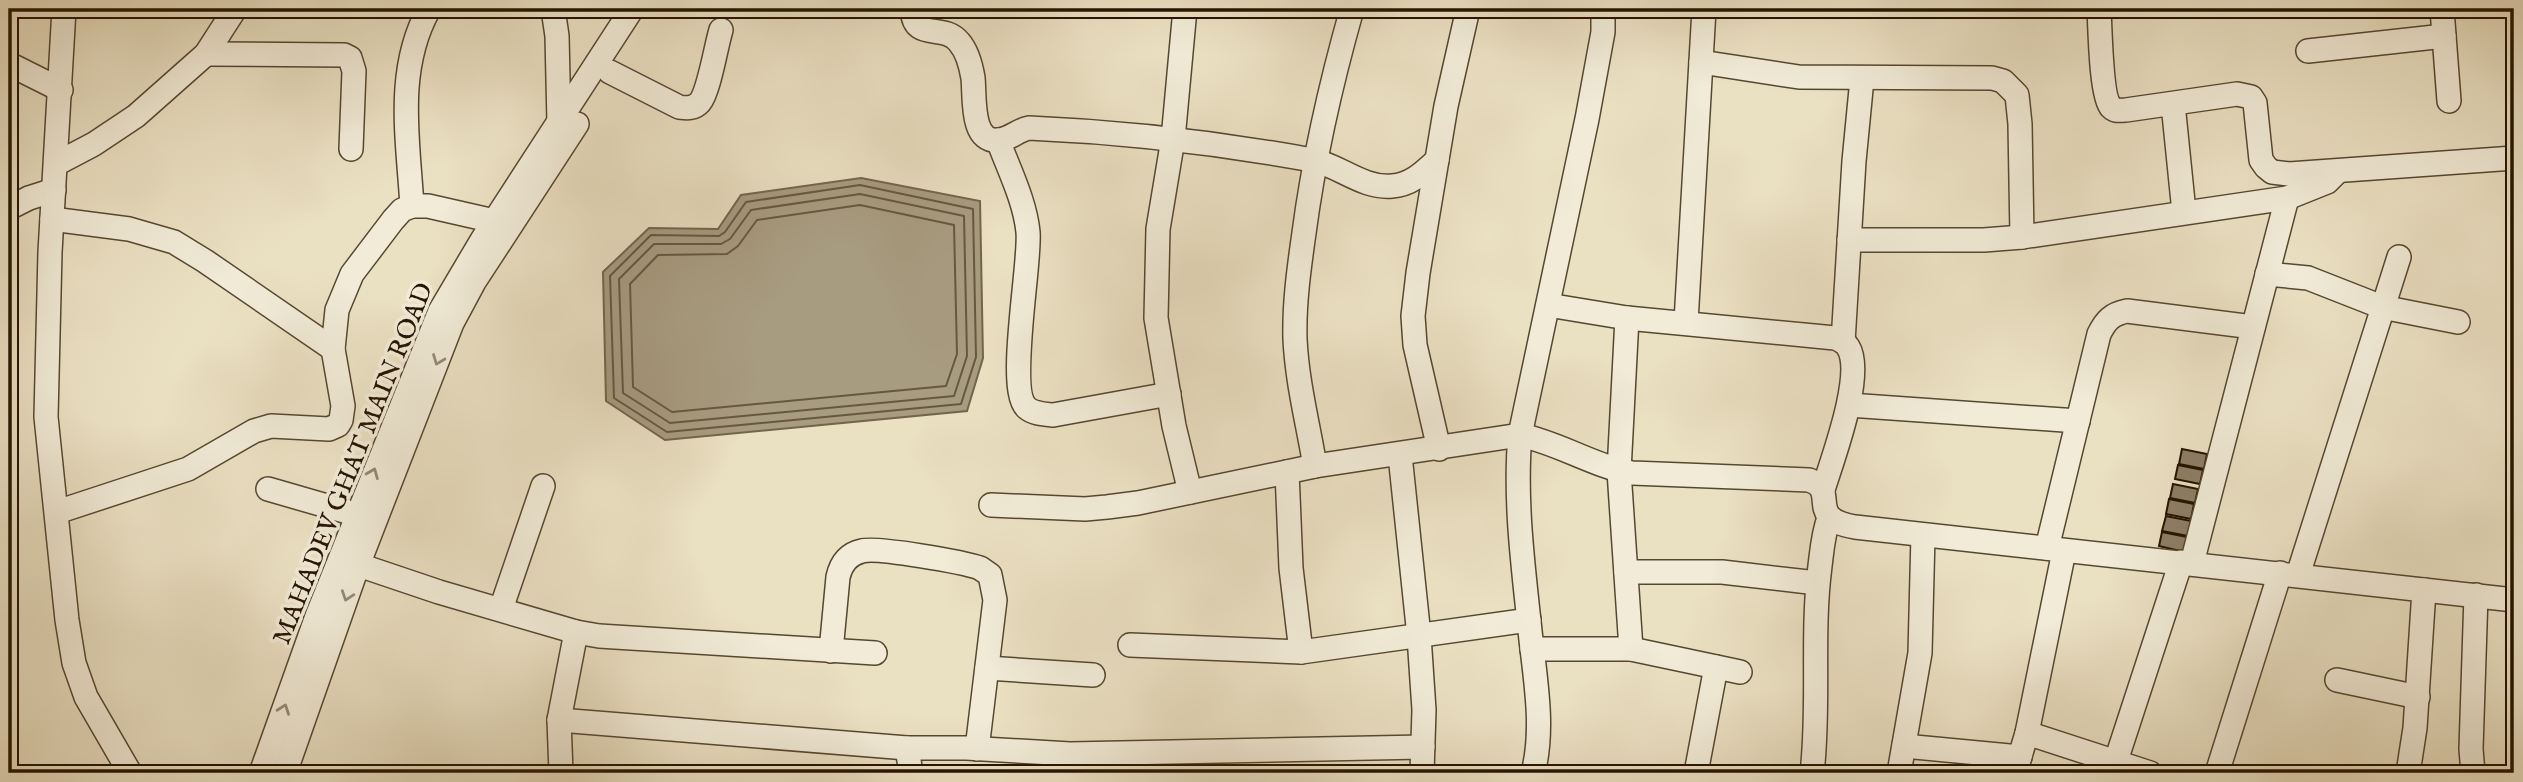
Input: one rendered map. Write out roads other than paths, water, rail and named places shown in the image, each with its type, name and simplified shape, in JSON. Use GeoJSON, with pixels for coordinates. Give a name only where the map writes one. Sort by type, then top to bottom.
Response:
{"type":"FeatureCollection","features":[{"type":"Feature","properties":{"kind":"street"},"geometry":{"type":"LineString","coordinates":[[64,9],[52,219],[46,417],[74,663],[86,697],[130,773]]}},
{"type":"Feature","properties":{"kind":"street"},"geometry":{"type":"LineString","coordinates":[[56,164],[94,144],[136,116],[206,54],[235,9]]}},
{"type":"Feature","properties":{"kind":"street"},"geometry":{"type":"LineString","coordinates":[[412,206],[406,91],[409,58],[419,27],[429,9]]}},
{"type":"Feature","properties":{"kind":"street"},"geometry":{"type":"LineString","coordinates":[[553,9],[557,36],[559,123]]}},
{"type":"Feature","properties":{"kind":"street","name":"MAHADEV GHAT MAIN ROAD"},"geometry":{"type":"LineString","coordinates":[[261,773],[317,616],[350,562],[358,515],[440,311],[494,221],[632,9]]}},
{"type":"Feature","properties":{"kind":"street"},"geometry":{"type":"LineString","coordinates":[[285,773],[350,562],[459,310],[474,282],[649,9]]}},
{"type":"Feature","properties":{"kind":"street"},"geometry":{"type":"LineString","coordinates":[[912,9],[915,24],[920,29],[953,37],[964,49],[973,76],[977,122],[988,138],[998,140],[1018,130],[1029,128],[1173,139],[1315,160],[1361,181],[1392,186],[1418,178],[1437,160]]}},
{"type":"Feature","properties":{"kind":"street"},"geometry":{"type":"LineString","coordinates":[[1185,9],[1173,139],[1158,229],[1156,318],[1174,426],[1190,492]]}},
{"type":"Feature","properties":{"kind":"street"},"geometry":{"type":"LineString","coordinates":[[1315,466],[1300,381],[1295,341],[1295,307],[1315,160],[1333,77],[1352,9]]}},
{"type":"Feature","properties":{"kind":"street"},"geometry":{"type":"LineString","coordinates":[[1439,449],[1415,345],[1413,316],[1446,106],[1468,9]]}},
{"type":"Feature","properties":{"kind":"street"},"geometry":{"type":"LineString","coordinates":[[1533,773],[1537,755],[1538,701],[1518,485],[1520,435],[1587,119],[1602,32],[1603,9]]}},
{"type":"Feature","properties":{"kind":"street"},"geometry":{"type":"LineString","coordinates":[[1686,322],[1704,9]]}},
{"type":"Feature","properties":{"kind":"street"},"geometry":{"type":"LineString","coordinates":[[2099,9],[2105,92],[2110,106],[2115,110],[2126,110],[2237,94],[2251,97],[2255,103],[2262,160],[2272,172],[2289,174],[2514,158]]}},
{"type":"Feature","properties":{"kind":"street"},"geometry":{"type":"LineString","coordinates":[[2442,9],[2449,101]]}},
{"type":"Feature","properties":{"kind":"street"},"geometry":{"type":"LineString","coordinates":[[610,72],[679,107],[691,108],[699,103],[705,93],[721,30]]}},
{"type":"Feature","properties":{"kind":"street"},"geometry":{"type":"LineString","coordinates":[[2308,51],[2444,36]]}},
{"type":"Feature","properties":{"kind":"street"},"geometry":{"type":"LineString","coordinates":[[206,54],[344,55],[350,58],[354,71],[351,149]]}},
{"type":"Feature","properties":{"kind":"street"},"geometry":{"type":"LineString","coordinates":[[1701,62],[1799,77],[1992,78],[2003,81],[2017,95],[2022,237]]}},
{"type":"Feature","properties":{"kind":"street"},"geometry":{"type":"LineString","coordinates":[[9,64],[61,90]]}},
{"type":"Feature","properties":{"kind":"street"},"geometry":{"type":"LineString","coordinates":[[1843,342],[1862,79]]}},
{"type":"Feature","properties":{"kind":"street"},"geometry":{"type":"LineString","coordinates":[[2173,104],[2184,212]]}},
{"type":"Feature","properties":{"kind":"street"},"geometry":{"type":"LineString","coordinates":[[998,140],[1023,207],[1028,229],[1029,250],[1023,283],[1019,365],[1021,399],[1026,408],[1038,414],[1053,415],[1169,394]]}},
{"type":"Feature","properties":{"kind":"street"},"geometry":{"type":"LineString","coordinates":[[1849,240],[1984,240],[2022,237],[2287,198],[2327,182],[2338,171]]}},
{"type":"Feature","properties":{"kind":"street"},"geometry":{"type":"LineString","coordinates":[[9,208],[54,190]]}},
{"type":"Feature","properties":{"kind":"street"},"geometry":{"type":"LineString","coordinates":[[2114,768],[2187,563],[2287,198]]}},
{"type":"Feature","properties":{"kind":"street"},"geometry":{"type":"LineString","coordinates":[[57,512],[188,469],[254,431],[271,426],[329,429],[338,425],[343,406],[332,349],[337,310],[352,274],[393,220],[402,210],[412,206],[428,206],[494,221]]}},
{"type":"Feature","properties":{"kind":"street"},"geometry":{"type":"LineString","coordinates":[[52,219],[129,229],[174,242],[332,349]]}},
{"type":"Feature","properties":{"kind":"street"},"geometry":{"type":"LineString","coordinates":[[2217,773],[2399,257]]}},
{"type":"Feature","properties":{"kind":"street"},"geometry":{"type":"LineString","coordinates":[[2267,274],[2308,278],[2382,307],[2458,322]]}},
{"type":"Feature","properties":{"kind":"street"},"geometry":{"type":"LineString","coordinates":[[1548,305],[1627,318],[1835,338],[1843,342],[1850,349],[1852,365],[1849,405],[1823,490],[1829,519],[1839,525],[2514,600]]}},
{"type":"Feature","properties":{"kind":"street"},"geometry":{"type":"LineString","coordinates":[[1904,746],[2017,765],[2027,733],[2078,421],[2099,334],[2106,320],[2117,313],[2127,311],[2253,327]]}},
{"type":"Feature","properties":{"kind":"street"},"geometry":{"type":"LineString","coordinates":[[1627,318],[1619,471],[1631,649]]}},
{"type":"Feature","properties":{"kind":"street"},"geometry":{"type":"LineString","coordinates":[[1849,405],[2078,421]]}},
{"type":"Feature","properties":{"kind":"street"},"geometry":{"type":"LineString","coordinates":[[992,505],[1096,508],[1138,503],[1315,466],[1520,435],[1619,471],[1809,480],[1818,483],[1823,490]]}},
{"type":"Feature","properties":{"kind":"street"},"geometry":{"type":"LineString","coordinates":[[1400,455],[1419,636],[1424,710],[1422,773]]}},
{"type":"Feature","properties":{"kind":"street"},"geometry":{"type":"LineString","coordinates":[[1287,472],[1291,568],[1301,652]]}},
{"type":"Feature","properties":{"kind":"street"},"geometry":{"type":"LineString","coordinates":[[501,609],[543,486]]}},
{"type":"Feature","properties":{"kind":"street"},"geometry":{"type":"LineString","coordinates":[[268,489],[358,515]]}},
{"type":"Feature","properties":{"kind":"street"},"geometry":{"type":"LineString","coordinates":[[1812,773],[1818,583],[1824,531],[1829,519]]}},
{"type":"Feature","properties":{"kind":"street"},"geometry":{"type":"LineString","coordinates":[[1899,773],[1920,653],[1923,535]]}},
{"type":"Feature","properties":{"kind":"street"},"geometry":{"type":"LineString","coordinates":[[831,650],[841,567],[850,556],[871,550],[971,565],[990,575],[995,600],[977,749]]}},
{"type":"Feature","properties":{"kind":"street"},"geometry":{"type":"LineString","coordinates":[[350,562],[576,632],[599,636],[875,653]]}},
{"type":"Feature","properties":{"kind":"street"},"geometry":{"type":"LineString","coordinates":[[1626,572],[1721,572],[1818,583]]}},
{"type":"Feature","properties":{"kind":"street"},"geometry":{"type":"LineString","coordinates":[[2408,773],[2418,696],[2424,590]]}},
{"type":"Feature","properties":{"kind":"street"},"geometry":{"type":"LineString","coordinates":[[2473,773],[2471,749],[2476,596]]}},
{"type":"Feature","properties":{"kind":"street"},"geometry":{"type":"LineString","coordinates":[[1130,645],[1301,652],[1529,620]]}},
{"type":"Feature","properties":{"kind":"street"},"geometry":{"type":"LineString","coordinates":[[561,773],[559,720],[576,632]]}},
{"type":"Feature","properties":{"kind":"street"},"geometry":{"type":"LineString","coordinates":[[1532,649],[1631,649],[1740,672]]}},
{"type":"Feature","properties":{"kind":"street"},"geometry":{"type":"LineString","coordinates":[[1696,773],[1716,667]]}},
{"type":"Feature","properties":{"kind":"street"},"geometry":{"type":"LineString","coordinates":[[987,668],[1093,675]]}},
{"type":"Feature","properties":{"kind":"street"},"geometry":{"type":"LineString","coordinates":[[2337,680],[2418,696]]}},
{"type":"Feature","properties":{"kind":"street"},"geometry":{"type":"LineString","coordinates":[[559,720],[907,748],[1070,754],[1423,747]]}},
{"type":"Feature","properties":{"kind":"street"},"geometry":{"type":"LineString","coordinates":[[2027,733],[2114,768],[2150,773]]}},
{"type":"Feature","properties":{"kind":"street"},"geometry":{"type":"LineString","coordinates":[[907,748],[911,773]]}},
{"type":"Feature","properties":{"kind":"water"},"geometry":{"type":"Polygon","coordinates":[[[861,178],[980,201],[983,358],[967,411],[665,440],[606,401],[603,272],[649,228],[718,229],[741,195],[861,178]]]}}]}
